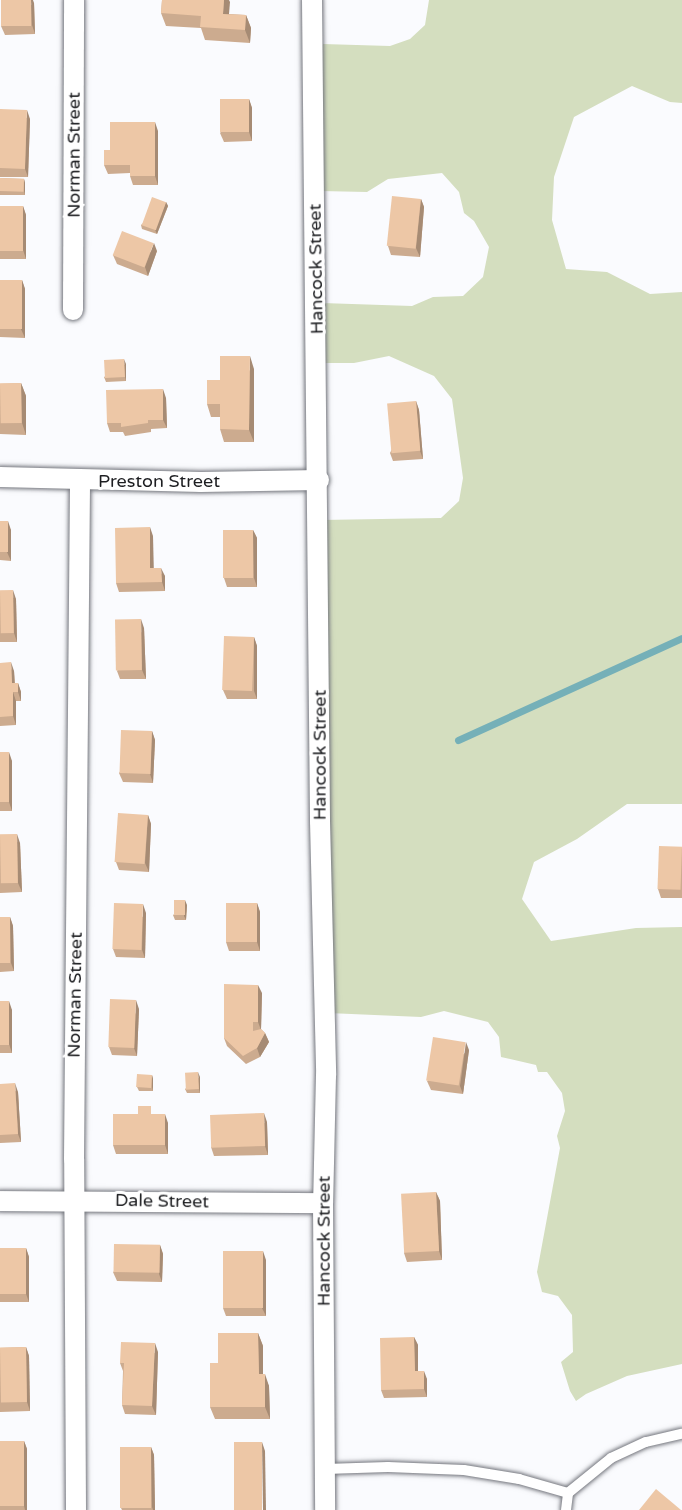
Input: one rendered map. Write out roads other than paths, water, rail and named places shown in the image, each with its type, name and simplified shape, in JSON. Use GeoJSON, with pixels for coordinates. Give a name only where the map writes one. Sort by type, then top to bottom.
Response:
{"type":"FeatureCollection","features":[{"type":"Feature","properties":{"kind":"street","name":"Norman Street"},"geometry":{"type":"LineString","coordinates":[[73,310],[74,0]]}},
{"type":"Feature","properties":{"kind":"street","name":"Hancock Street"},"geometry":{"type":"LineString","coordinates":[[312,0],[319,480],[320,821],[326,1075],[323,1203],[325,1510]]}},
{"type":"Feature","properties":{"kind":"street","name":"Preston Street"},"geometry":{"type":"LineString","coordinates":[[0,477],[80,480],[319,480]]}},
{"type":"Feature","properties":{"kind":"street","name":"Norman Street"},"geometry":{"type":"LineString","coordinates":[[76,1510],[74,1200],[76,679],[80,480]]}},
{"type":"Feature","properties":{"kind":"street","name":"Dale Street"},"geometry":{"type":"LineString","coordinates":[[0,1202],[74,1200],[323,1203]]}},
{"type":"Feature","properties":{"kind":"lane"},"geometry":{"type":"LineString","coordinates":[[566,1510],[568,1493],[611,1458],[646,1442],[682,1434]]}},
{"type":"Feature","properties":{"kind":"lane"},"geometry":{"type":"LineString","coordinates":[[325,1469],[388,1467],[464,1470],[519,1479],[568,1493]]}},
{"type":"Feature","properties":{"kind":"waterway"},"geometry":{"type":"LineString","coordinates":[[458,740],[682,638]]}}]}
